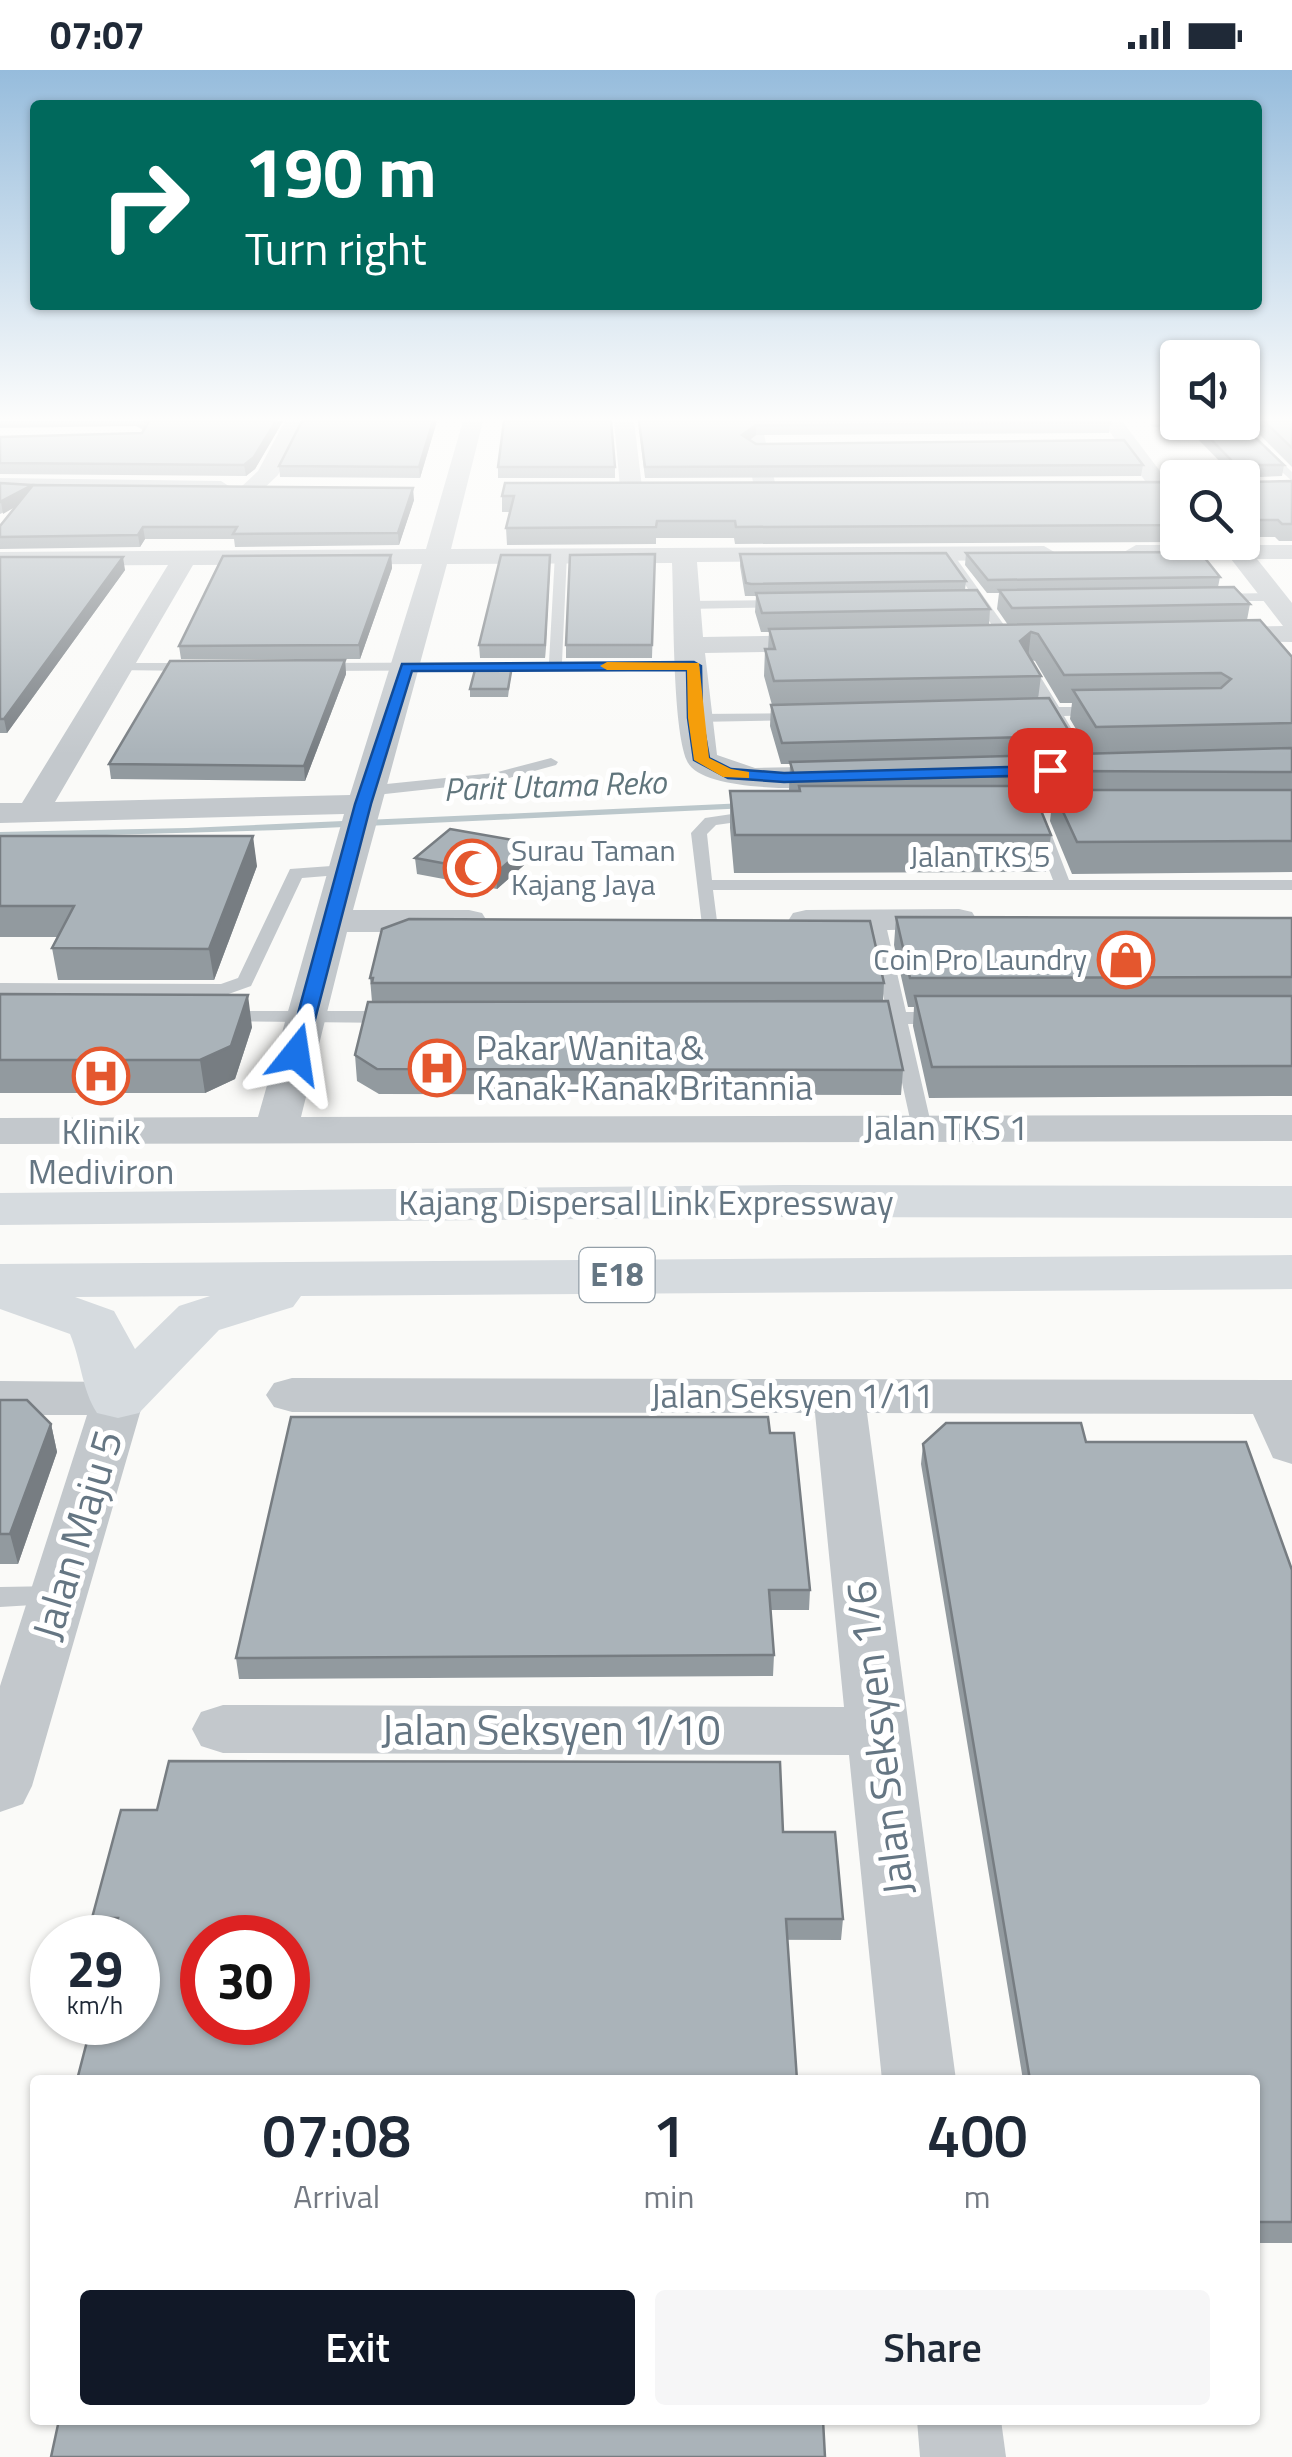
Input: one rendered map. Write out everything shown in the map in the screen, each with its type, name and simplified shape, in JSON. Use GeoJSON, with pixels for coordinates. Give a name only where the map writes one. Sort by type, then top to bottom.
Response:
{"type":"FeatureCollection","features":[{"type":"Feature","properties":{"kind":"highway"},"geometry":{"type":"LineString","coordinates":[[786,1201],[878,1180],[1292,1175]]}},
{"type":"Feature","properties":{"kind":"highway","name":"Kajang Dispersal Link Expressway"},"geometry":{"type":"LineString","coordinates":[[0,1209],[786,1201],[1292,1202]]}},
{"type":"Feature","properties":{"kind":"highway","name":"Kajang Dispersal Link Expressway"},"geometry":{"type":"LineString","coordinates":[[0,1280],[1292,1272]]}},
{"type":"Feature","properties":{"kind":"highway"},"geometry":{"type":"LineString","coordinates":[[118,1399],[199,1318],[328,1277]]}},
{"type":"Feature","properties":{"kind":"highway"},"geometry":{"type":"LineString","coordinates":[[0,1290],[94,1323],[111,1361],[118,1399]]}},
{"type":"Feature","properties":{"kind":"street"},"geometry":{"type":"LineString","coordinates":[[276,1130],[362,808],[407,667],[439,532]]}},
{"type":"Feature","properties":{"kind":"street"},"geometry":{"type":"LineString","coordinates":[[11,558],[1064,552]]}},
{"type":"Feature","properties":{"kind":"street"},"geometry":{"type":"LineString","coordinates":[[1102,552],[1160,552]]}},
{"type":"Feature","properties":{"kind":"street"},"geometry":{"type":"LineString","coordinates":[[1260,552],[1292,552]]}},
{"type":"Feature","properties":{"kind":"street"},"geometry":{"type":"LineString","coordinates":[[684,553],[695,718],[702,760],[728,774],[784,778],[879,775]]}},
{"type":"Feature","properties":{"kind":"street"},"geometry":{"type":"LineString","coordinates":[[16,813],[118,668],[186,556]]}},
{"type":"Feature","properties":{"kind":"street"},"geometry":{"type":"LineString","coordinates":[[1244,560],[1292,620]]}},
{"type":"Feature","properties":{"kind":"street"},"geometry":{"type":"LineString","coordinates":[[1292,634],[1185,642],[1292,648]]}},
{"type":"Feature","properties":{"kind":"street"},"geometry":{"type":"LineString","coordinates":[[694,660],[858,655]]}},
{"type":"Feature","properties":{"kind":"street"},"geometry":{"type":"LineString","coordinates":[[1050,770],[1126,768]]}},
{"type":"Feature","properties":{"kind":"street"},"geometry":{"type":"LineString","coordinates":[[16,813],[362,808]]}},
{"type":"Feature","properties":{"kind":"street"},"geometry":{"type":"LineString","coordinates":[[1034,920],[1292,918]]}},
{"type":"Feature","properties":{"kind":"street"},"geometry":{"type":"LineString","coordinates":[[668,921],[994,920]]}},
{"type":"Feature","properties":{"kind":"street"},"geometry":{"type":"LineString","coordinates":[[332,921],[510,921]]}},
{"type":"Feature","properties":{"kind":"street","name":"Jalan TKS 1"},"geometry":{"type":"LineString","coordinates":[[0,1131],[1292,1128]]}},
{"type":"Feature","properties":{"kind":"street","name":"Jalan Seksyen 1/11"},"geometry":{"type":"LineString","coordinates":[[292,1395],[1282,1398]]}},
{"type":"Feature","properties":{"kind":"street","name":"Jalan Seksyen 1/6"},"geometry":{"type":"LineString","coordinates":[[839,1396],[918,2075]]}},
{"type":"Feature","properties":{"kind":"street"},"geometry":{"type":"LineString","coordinates":[[0,1398],[118,1399]]}},
{"type":"Feature","properties":{"kind":"street"},"geometry":{"type":"LineString","coordinates":[[1282,1398],[1292,1446]]}},
{"type":"Feature","properties":{"kind":"street","name":"Jalan Maju 5"},"geometry":{"type":"LineString","coordinates":[[0,1786],[29,1596],[118,1399]]}},
{"type":"Feature","properties":{"kind":"street","name":"Jalan Seksyen 1/10"},"geometry":{"type":"LineString","coordinates":[[223,1729],[878,1732]]}},
{"type":"Feature","properties":{"kind":"street"},"geometry":{"type":"LineString","coordinates":[[960,2425],[963,2457]]}},
{"type":"Feature","properties":{"kind":"lane"},"geometry":{"type":"LineString","coordinates":[[947,553],[1019,653],[1088,769]]}},
{"type":"Feature","properties":{"kind":"lane"},"geometry":{"type":"LineString","coordinates":[[555,667],[561,554]]}},
{"type":"Feature","properties":{"kind":"lane"},"geometry":{"type":"LineString","coordinates":[[1196,598],[1274,597]]}},
{"type":"Feature","properties":{"kind":"lane"},"geometry":{"type":"LineString","coordinates":[[962,602],[1001,601]]}},
{"type":"Feature","properties":{"kind":"lane"},"geometry":{"type":"LineString","coordinates":[[688,606],[806,604]]}},
{"type":"Feature","properties":{"kind":"lane"},"geometry":{"type":"LineString","coordinates":[[310,667],[555,667],[694,660]]}},
{"type":"Feature","properties":{"kind":"lane"},"geometry":{"type":"LineString","coordinates":[[118,668],[214,667]]}},
{"type":"Feature","properties":{"kind":"lane"},"geometry":{"type":"LineString","coordinates":[[1013,712],[1125,710]]}},
{"type":"Feature","properties":{"kind":"lane"},"geometry":{"type":"LineString","coordinates":[[695,718],[814,716]]}},
{"type":"Feature","properties":{"kind":"lane"},"geometry":{"type":"LineString","coordinates":[[362,808],[551,762]]}},
{"type":"Feature","properties":{"kind":"lane"},"geometry":{"type":"LineString","coordinates":[[1016,816],[1043,813],[1063,884]]}},
{"type":"Feature","properties":{"kind":"lane"},"geometry":{"type":"LineString","coordinates":[[708,921],[699,833],[710,821],[772,814]]}},
{"type":"Feature","properties":{"kind":"lane"},"geometry":{"type":"LineString","coordinates":[[0,988],[222,990],[246,982],[296,873],[346,870]]}},
{"type":"Feature","properties":{"kind":"lane","name":"Jalan TKS 5"},"geometry":{"type":"LineString","coordinates":[[704,884],[1292,885]]}},
{"type":"Feature","properties":{"kind":"lane"},"geometry":{"type":"LineString","coordinates":[[876,921],[922,1128]]}},
{"type":"Feature","properties":{"kind":"lane"},"geometry":{"type":"LineString","coordinates":[[192,1017],[405,1016]]}},
{"type":"Feature","properties":{"kind":"lane"},"geometry":{"type":"LineString","coordinates":[[838,1018],[956,1018]]}},
{"type":"Feature","properties":{"kind":"building"},"geometry":{"type":"Polygon","coordinates":[[[0,532],[140,532],[138,535],[0,537],[0,532]]]}},
{"type":"Feature","properties":{"kind":"building"},"geometry":{"type":"Polygon","coordinates":[[[234,532],[398,532],[398,533],[234,532]]]}},
{"type":"Feature","properties":{"kind":"building"},"geometry":{"type":"Polygon","coordinates":[[[1160,552],[1160,560],[1206,560],[1220,577],[988,580],[966,553],[1160,552]]]}},
{"type":"Feature","properties":{"kind":"building"},"geometry":{"type":"Polygon","coordinates":[[[946,553],[966,581],[751,584],[746,583],[740,554],[946,553]]]}},
{"type":"Feature","properties":{"kind":"building"},"geometry":{"type":"Polygon","coordinates":[[[655,554],[652,645],[566,645],[570,555],[655,554]]]}},
{"type":"Feature","properties":{"kind":"building"},"geometry":{"type":"Polygon","coordinates":[[[391,555],[359,645],[179,646],[223,556],[391,555]]]}},
{"type":"Feature","properties":{"kind":"building"},"geometry":{"type":"Polygon","coordinates":[[[501,555],[550,555],[545,645],[479,645],[501,555]]]}},
{"type":"Feature","properties":{"kind":"building"},"geometry":{"type":"Polygon","coordinates":[[[0,557],[123,557],[4,719],[0,719],[0,557]]]}},
{"type":"Feature","properties":{"kind":"building"},"geometry":{"type":"Polygon","coordinates":[[[1234,587],[1250,604],[1012,608],[999,590],[1234,587]]]}},
{"type":"Feature","properties":{"kind":"building"},"geometry":{"type":"Polygon","coordinates":[[[977,590],[990,609],[762,613],[756,593],[977,590]]]}},
{"type":"Feature","properties":{"kind":"building"},"geometry":{"type":"Polygon","coordinates":[[[1260,620],[1292,657],[1292,723],[1096,727],[1073,690],[1221,688],[1231,679],[1221,673],[1064,675],[1038,634],[1031,632],[1020,641],[1041,676],[774,681],[765,649],[775,649],[769,629],[1260,620]]]}},
{"type":"Feature","properties":{"kind":"building"},"geometry":{"type":"Polygon","coordinates":[[[345,660],[304,766],[109,764],[170,661],[345,660]]]}},
{"type":"Feature","properties":{"kind":"building"},"geometry":{"type":"Polygon","coordinates":[[[476,666],[512,666],[508,689],[470,689],[476,666]]]}},
{"type":"Feature","properties":{"kind":"building"},"geometry":{"type":"Polygon","coordinates":[[[1049,698],[1072,736],[782,743],[771,705],[1049,698]]]}},
{"type":"Feature","properties":{"kind":"building"},"geometry":{"type":"Polygon","coordinates":[[[1292,748],[1292,772],[1069,771],[1019,777],[794,775],[790,762],[1292,748]]]}},
{"type":"Feature","properties":{"kind":"building"},"geometry":{"type":"Polygon","coordinates":[[[799,786],[1031,786],[1051,835],[735,835],[730,791],[800,791],[799,786]]]}},
{"type":"Feature","properties":{"kind":"building"},"geometry":{"type":"Polygon","coordinates":[[[1053,790],[1292,790],[1292,841],[1077,842],[1053,790]]]}},
{"type":"Feature","properties":{"kind":"building"},"geometry":{"type":"Polygon","coordinates":[[[450,829],[530,843],[496,873],[415,858],[450,829]]]}},
{"type":"Feature","properties":{"kind":"building"},"geometry":{"type":"Polygon","coordinates":[[[0,836],[253,836],[209,949],[52,948],[74,906],[0,906],[0,836]]]}},
{"type":"Feature","properties":{"kind":"building"},"geometry":{"type":"Polygon","coordinates":[[[896,917],[1292,918],[1292,977],[910,978],[896,917]]]}},
{"type":"Feature","properties":{"kind":"building"},"geometry":{"type":"Polygon","coordinates":[[[409,919],[870,921],[884,983],[372,983],[382,929],[409,919]]]}},
{"type":"Feature","properties":{"kind":"building"},"geometry":{"type":"Polygon","coordinates":[[[0,994],[248,995],[231,1046],[200,1060],[0,1060],[0,994]]]}},
{"type":"Feature","properties":{"kind":"building"},"geometry":{"type":"Polygon","coordinates":[[[915,996],[1292,996],[1292,1066],[932,1067],[915,996]]]}},
{"type":"Feature","properties":{"kind":"building"},"geometry":{"type":"Polygon","coordinates":[[[888,1001],[903,1070],[377,1069],[355,1055],[368,1002],[888,1001]]]}},
{"type":"Feature","properties":{"kind":"building"},"geometry":{"type":"Polygon","coordinates":[[[0,1400],[27,1400],[51,1424],[10,1534],[0,1534],[0,1400]]]}},
{"type":"Feature","properties":{"kind":"building"},"geometry":{"type":"Polygon","coordinates":[[[291,1417],[768,1417],[770,1433],[794,1433],[810,1590],[769,1590],[774,1655],[236,1658],[291,1417]]]}},
{"type":"Feature","properties":{"kind":"building"},"geometry":{"type":"Polygon","coordinates":[[[946,1423],[1081,1423],[1086,1442],[1246,1442],[1292,1570],[1292,2222],[1260,2222],[1260,2075],[1029,2075],[923,1444],[946,1423]]]}},
{"type":"Feature","properties":{"kind":"building"},"geometry":{"type":"Polygon","coordinates":[[[169,1761],[780,1762],[783,1832],[835,1832],[843,1919],[786,1919],[797,2075],[78,2075],[86,2045],[160,2045],[160,1915],[93,1915],[121,1810],[157,1810],[169,1761]]]}},
{"type":"Feature","properties":{"kind":"building"},"geometry":{"type":"Polygon","coordinates":[[[58,2425],[823,2425],[825,2457],[51,2457],[58,2425]]]}},
{"type":"Feature","properties":{"kind":"waterway","name":"Parit Utama Reko"},"geometry":{"type":"LineString","coordinates":[[0,835],[187,831],[746,806]]}},
{"type":"Feature","properties":{"kind":"slow traffic"},"geometry":{"type":"LineString","coordinates":[[607,666],[694,666],[695,718],[702,760],[728,774],[743,775]]}},
{"type":"Feature","properties":{"kind":"place","name":"Surau Taman Kajang Jaya"},"geometry":{"type":"Point","coordinates":[472,868]}},
{"type":"Feature","properties":{"kind":"place","name":"Coin Pro Laundry"},"geometry":{"type":"Point","coordinates":[1126,960]}},
{"type":"Feature","properties":{"kind":"place","name":"Pakar Wanita & Kanak-Kanak Britannia"},"geometry":{"type":"Point","coordinates":[437,1068]}},
{"type":"Feature","properties":{"kind":"place","name":"Klinik Mediviron"},"geometry":{"type":"Point","coordinates":[101,1076]}},
{"type":"Feature","properties":{"kind":"route"},"geometry":{"type":"LineString","coordinates":[[296,1054],[363,804],[407,667],[694,666],[695,718],[702,760],[728,774],[784,778],[1050,770]]}}]}
